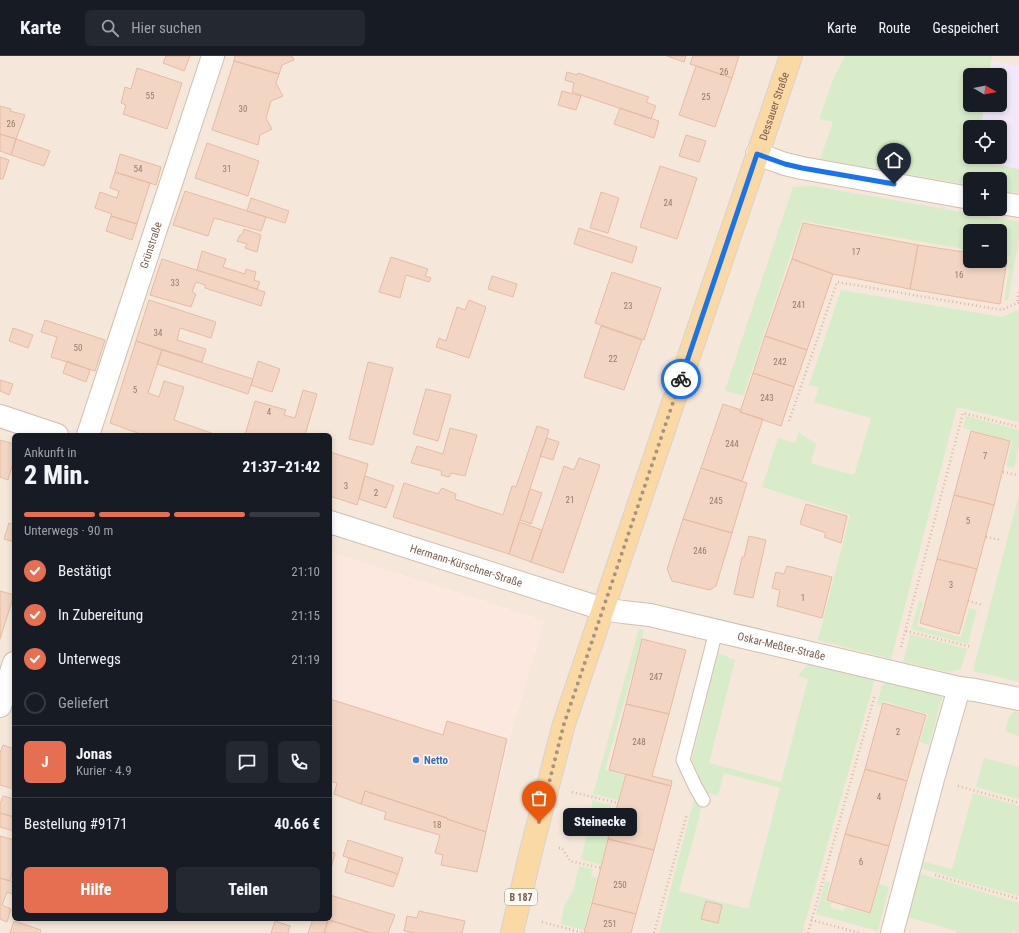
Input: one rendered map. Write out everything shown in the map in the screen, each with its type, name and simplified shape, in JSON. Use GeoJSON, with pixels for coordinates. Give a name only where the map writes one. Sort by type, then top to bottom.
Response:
{"type":"FeatureCollection","features":[{"type":"Feature","properties":{"kind":"main road","name":"Dessauer Straße"},"geometry":{"type":"LineString","coordinates":[[514,925],[564,724],[791,56]]}},
{"type":"Feature","properties":{"kind":"street","name":"Grünstraße"},"geometry":{"type":"LineString","coordinates":[[89,433],[213,56]]}},
{"type":"Feature","properties":{"kind":"street"},"geometry":{"type":"LineString","coordinates":[[757,154],[785,164],[802,168],[963,197]]}},
{"type":"Feature","properties":{"kind":"street"},"geometry":{"type":"LineString","coordinates":[[1007,204],[1019,206]]}},
{"type":"Feature","properties":{"kind":"street"},"geometry":{"type":"LineString","coordinates":[[0,416],[51,433]]}},
{"type":"Feature","properties":{"kind":"street","name":"Hermann-Kürschner-Straße"},"geometry":{"type":"LineString","coordinates":[[332,523],[603,609]]}},
{"type":"Feature","properties":{"kind":"street","name":"Oskar-Meßter-Straße"},"geometry":{"type":"LineString","coordinates":[[603,609],[650,615],[959,688],[1019,700]]}},
{"type":"Feature","properties":{"kind":"street"},"geometry":{"type":"LineString","coordinates":[[0,706],[12,669]]}},
{"type":"Feature","properties":{"kind":"street"},"geometry":{"type":"LineString","coordinates":[[892,933],[959,688]]}},
{"type":"Feature","properties":{"kind":"lane"},"geometry":{"type":"LineString","coordinates":[[703,800],[695,786],[684,760],[716,631]]}},
{"type":"Feature","properties":{"kind":"path"},"geometry":{"type":"LineString","coordinates":[[789,421],[837,282],[1002,310],[1018,303],[1019,292]]}},
{"type":"Feature","properties":{"kind":"path"},"geometry":{"type":"LineString","coordinates":[[808,933],[889,671],[906,631],[962,413],[1019,427]]}},
{"type":"Feature","properties":{"kind":"path"},"geometry":{"type":"LineString","coordinates":[[1003,472],[1017,475]]}},
{"type":"Feature","properties":{"kind":"path"},"geometry":{"type":"LineString","coordinates":[[986,536],[1000,540]]}},
{"type":"Feature","properties":{"kind":"path"},"geometry":{"type":"LineString","coordinates":[[968,601],[983,605]]}},
{"type":"Feature","properties":{"kind":"path"},"geometry":{"type":"LineString","coordinates":[[906,631],[972,648]]}},
{"type":"Feature","properties":{"kind":"path"},"geometry":{"type":"LineString","coordinates":[[933,779],[1019,803]]}},
{"type":"Feature","properties":{"kind":"path"},"geometry":{"type":"LineString","coordinates":[[548,785],[618,803]]}},
{"type":"Feature","properties":{"kind":"path"},"geometry":{"type":"LineString","coordinates":[[654,933],[695,786]]}},
{"type":"Feature","properties":{"kind":"path"},"geometry":{"type":"LineString","coordinates":[[534,842],[562,848],[570,861],[601,868]]}},
{"type":"Feature","properties":{"kind":"path"},"geometry":{"type":"LineString","coordinates":[[909,867],[1019,899]]}},
{"type":"Feature","properties":{"kind":"path"},"geometry":{"type":"LineString","coordinates":[[811,920],[860,933]]}},
{"type":"Feature","properties":{"kind":"path"},"geometry":{"type":"LineString","coordinates":[[514,925],[584,932]]}},
{"type":"Feature","properties":{"kind":"shaded area"},"geometry":{"type":"Polygon","coordinates":[[[0,56],[1019,56],[1019,933],[0,933],[0,56]]]}},
{"type":"Feature","properties":{"kind":"shaded area"},"geometry":{"type":"Polygon","coordinates":[[[991,61],[1019,66],[1019,169],[995,164],[1007,164],[1007,120],[982,120],[983,112],[1007,112],[1007,68],[990,68],[991,61]]]}},
{"type":"Feature","properties":{"kind":"shaded area"},"geometry":{"type":"Polygon","coordinates":[[[332,553],[544,621],[509,739],[488,832],[332,780],[332,553]]]}},
{"type":"Feature","properties":{"kind":"green space"},"geometry":{"type":"Polygon","coordinates":[[[845,56],[992,56],[990,68],[963,68],[963,112],[983,112],[982,120],[963,120],[963,164],[992,164],[1019,169],[1019,193],[1007,191],[1007,172],[963,172],[963,184],[820,159],[833,122],[819,119],[834,77],[845,56]]]}},
{"type":"Feature","properties":{"kind":"green space"},"geometry":{"type":"Polygon","coordinates":[[[813,186],[963,212],[963,216],[985,216],[1019,222],[1019,238],[1008,300],[1004,300],[1011,257],[1007,256],[1007,224],[963,224],[963,249],[802,221],[743,396],[725,390],[793,187],[813,186]]]}},
{"type":"Feature","properties":{"kind":"green space"},"geometry":{"type":"Polygon","coordinates":[[[841,290],[1002,317],[1019,309],[1019,422],[957,407],[891,659],[818,640],[850,515],[762,487],[778,438],[795,443],[799,432],[816,444],[811,463],[854,475],[871,418],[814,402],[819,388],[809,385],[841,290]]]}},
{"type":"Feature","properties":{"kind":"green space"},"geometry":{"type":"Polygon","coordinates":[[[966,416],[1019,430],[1019,446],[1014,468],[1006,466],[1012,441],[963,428],[966,416]]]}},
{"type":"Feature","properties":{"kind":"green space"},"geometry":{"type":"Polygon","coordinates":[[[1019,494],[1019,682],[973,671],[1019,494]]]}},
{"type":"Feature","properties":{"kind":"green space"},"geometry":{"type":"Polygon","coordinates":[[[919,601],[923,602],[917,626],[961,637],[969,608],[977,610],[968,644],[911,629],[919,601]]]}},
{"type":"Feature","properties":{"kind":"green space"},"geometry":{"type":"Polygon","coordinates":[[[639,628],[644,630],[605,770],[625,775],[618,800],[593,794],[639,628]]]}},
{"type":"Feature","properties":{"kind":"green space"},"geometry":{"type":"Polygon","coordinates":[[[910,634],[967,649],[961,669],[948,672],[903,662],[910,634]]]}},
{"type":"Feature","properties":{"kind":"green space"},"geometry":{"type":"Polygon","coordinates":[[[718,653],[735,660],[709,763],[781,782],[808,679],[798,676],[809,663],[875,679],[802,933],[659,933],[694,800],[701,810],[679,891],[748,909],[780,788],[724,773],[718,796],[705,792],[692,759],[718,653]]]}},
{"type":"Feature","properties":{"kind":"green space"},"geometry":{"type":"Polygon","coordinates":[[[888,680],[943,694],[929,745],[920,742],[928,714],[883,701],[881,706],[877,704],[882,685],[888,680]]]}},
{"type":"Feature","properties":{"kind":"green space"},"geometry":{"type":"Polygon","coordinates":[[[1015,711],[1019,712],[1019,736],[1005,731],[1009,717],[1015,711]]]}},
{"type":"Feature","properties":{"kind":"green space"},"geometry":{"type":"Polygon","coordinates":[[[984,758],[1019,767],[1019,799],[976,787],[984,758]]]}},
{"type":"Feature","properties":{"kind":"green space"},"geometry":{"type":"Polygon","coordinates":[[[973,793],[1019,806],[1019,896],[919,868],[921,861],[952,869],[973,793]]]}},
{"type":"Feature","properties":{"kind":"green space"},"geometry":{"type":"Polygon","coordinates":[[[592,800],[611,805],[609,813],[614,814],[601,865],[581,859],[591,818],[592,800]]]}},
{"type":"Feature","properties":{"kind":"green space"},"geometry":{"type":"Polygon","coordinates":[[[579,866],[593,869],[591,877],[597,878],[584,930],[561,924],[564,906],[573,891],[579,866]]]}},
{"type":"Feature","properties":{"kind":"green space"},"geometry":{"type":"Polygon","coordinates":[[[918,873],[1019,903],[1019,933],[1012,931],[1012,933],[956,933],[957,931],[906,917],[918,873]]]}},
{"type":"Feature","properties":{"kind":"green space"},"geometry":{"type":"Polygon","coordinates":[[[825,881],[830,883],[825,901],[832,903],[830,908],[844,911],[845,907],[870,914],[879,884],[889,887],[878,931],[816,914],[825,881]]]}},
{"type":"Feature","properties":{"kind":"building"},"geometry":{"type":"Polygon","coordinates":[[[166,56],[190,56],[184,71],[163,63],[166,56]]]}},
{"type":"Feature","properties":{"kind":"building"},"geometry":{"type":"Polygon","coordinates":[[[235,56],[292,56],[294,60],[282,65],[279,74],[234,61],[235,56]]]}},
{"type":"Feature","properties":{"kind":"building"},"geometry":{"type":"Polygon","coordinates":[[[667,56],[686,56],[684,62],[667,56]]]}},
{"type":"Feature","properties":{"kind":"building"},"geometry":{"type":"Polygon","coordinates":[[[693,56],[739,56],[732,78],[690,64],[693,56]]]}},
{"type":"Feature","properties":{"kind":"building"},"geometry":{"type":"Polygon","coordinates":[[[234,61],[279,74],[276,83],[283,96],[271,101],[266,118],[272,129],[260,135],[258,145],[212,130],[234,61]]]}},
{"type":"Feature","properties":{"kind":"building"},"geometry":{"type":"Polygon","coordinates":[[[696,66],[732,78],[715,127],[679,115],[696,66]]]}},
{"type":"Feature","properties":{"kind":"building"},"geometry":{"type":"Polygon","coordinates":[[[137,68],[182,83],[167,129],[123,114],[126,105],[121,103],[125,87],[131,89],[137,68]]]}},
{"type":"Feature","properties":{"kind":"building"},"geometry":{"type":"Polygon","coordinates":[[[567,72],[577,75],[578,73],[649,97],[646,102],[656,106],[651,119],[572,92],[574,83],[565,80],[567,72]]]}},
{"type":"Feature","properties":{"kind":"building"},"geometry":{"type":"Polygon","coordinates":[[[562,91],[581,96],[576,110],[558,105],[562,91]]]}},
{"type":"Feature","properties":{"kind":"building"},"geometry":{"type":"Polygon","coordinates":[[[0,106],[11,109],[10,111],[25,115],[16,139],[0,134],[0,106]]]}},
{"type":"Feature","properties":{"kind":"building"},"geometry":{"type":"Polygon","coordinates":[[[620,108],[659,121],[654,138],[614,124],[620,108]]]}},
{"type":"Feature","properties":{"kind":"building"},"geometry":{"type":"Polygon","coordinates":[[[0,134],[16,139],[11,155],[0,151],[0,134]]]}},
{"type":"Feature","properties":{"kind":"building"},"geometry":{"type":"Polygon","coordinates":[[[686,135],[706,141],[699,162],[679,156],[686,135]]]}},
{"type":"Feature","properties":{"kind":"building"},"geometry":{"type":"Polygon","coordinates":[[[16,139],[50,151],[44,166],[11,155],[16,139]]]}},
{"type":"Feature","properties":{"kind":"building"},"geometry":{"type":"Polygon","coordinates":[[[207,143],[259,161],[248,196],[195,178],[207,143]]]}},
{"type":"Feature","properties":{"kind":"building"},"geometry":{"type":"Polygon","coordinates":[[[120,154],[161,167],[156,185],[115,172],[120,154]]]}},
{"type":"Feature","properties":{"kind":"building"},"geometry":{"type":"Polygon","coordinates":[[[0,157],[9,160],[3,179],[0,179],[0,157]]]}},
{"type":"Feature","properties":{"kind":"building"},"geometry":{"type":"Polygon","coordinates":[[[660,166],[697,178],[677,239],[640,227],[660,166]]]}},
{"type":"Feature","properties":{"kind":"building"},"geometry":{"type":"Polygon","coordinates":[[[115,172],[150,183],[137,224],[111,216],[112,214],[95,208],[100,192],[117,198],[119,191],[110,188],[115,172]]]}},
{"type":"Feature","properties":{"kind":"building"},"geometry":{"type":"Polygon","coordinates":[[[185,191],[266,217],[261,231],[214,218],[208,236],[173,225],[185,191]]]}},
{"type":"Feature","properties":{"kind":"building"},"geometry":{"type":"Polygon","coordinates":[[[601,192],[619,198],[608,233],[590,228],[601,192]]]}},
{"type":"Feature","properties":{"kind":"building"},"geometry":{"type":"Polygon","coordinates":[[[251,198],[289,211],[285,223],[247,211],[251,198]]]}},
{"type":"Feature","properties":{"kind":"building"},"geometry":{"type":"Polygon","coordinates":[[[111,216],[137,224],[132,240],[106,231],[111,216]]]}},
{"type":"Feature","properties":{"kind":"building"},"geometry":{"type":"Polygon","coordinates":[[[803,223],[918,245],[910,289],[833,274],[792,259],[803,223]]]}},
{"type":"Feature","properties":{"kind":"building"},"geometry":{"type":"Polygon","coordinates":[[[579,228],[637,247],[632,263],[574,244],[579,228]]]}},
{"type":"Feature","properties":{"kind":"building"},"geometry":{"type":"Polygon","coordinates":[[[244,229],[261,235],[257,252],[245,248],[247,244],[237,241],[240,235],[242,235],[244,229]]]}},
{"type":"Feature","properties":{"kind":"building"},"geometry":{"type":"Polygon","coordinates":[[[918,245],[963,252],[963,268],[1006,268],[1000,304],[910,289],[918,245]]]}},
{"type":"Feature","properties":{"kind":"building"},"geometry":{"type":"Polygon","coordinates":[[[202,251],[226,259],[223,267],[245,274],[246,269],[256,272],[254,280],[260,282],[257,289],[197,270],[202,251]]]}},
{"type":"Feature","properties":{"kind":"building"},"geometry":{"type":"Polygon","coordinates":[[[391,257],[428,269],[425,276],[431,278],[429,282],[406,275],[400,298],[379,292],[391,257]]]}},
{"type":"Feature","properties":{"kind":"building"},"geometry":{"type":"Polygon","coordinates":[[[162,259],[265,292],[261,306],[205,288],[205,285],[196,282],[192,292],[196,294],[191,307],[150,295],[162,259]]]}},
{"type":"Feature","properties":{"kind":"building"},"geometry":{"type":"Polygon","coordinates":[[[792,259],[833,274],[807,350],[765,336],[792,259]]]}},
{"type":"Feature","properties":{"kind":"building"},"geometry":{"type":"Polygon","coordinates":[[[612,272],[661,288],[644,340],[595,323],[612,272]]]}},
{"type":"Feature","properties":{"kind":"building"},"geometry":{"type":"Polygon","coordinates":[[[492,276],[517,284],[513,297],[488,289],[492,276]]]}},
{"type":"Feature","properties":{"kind":"building"},"geometry":{"type":"Polygon","coordinates":[[[149,300],[216,322],[211,338],[180,328],[177,340],[206,349],[202,362],[136,341],[149,300]]]}},
{"type":"Feature","properties":{"kind":"building"},"geometry":{"type":"Polygon","coordinates":[[[469,300],[486,307],[469,358],[436,347],[439,338],[446,341],[457,307],[465,310],[469,300]]]}},
{"type":"Feature","properties":{"kind":"building"},"geometry":{"type":"Polygon","coordinates":[[[45,320],[105,340],[95,371],[51,357],[57,337],[41,332],[45,320]]]}},
{"type":"Feature","properties":{"kind":"building"},"geometry":{"type":"Polygon","coordinates":[[[601,326],[642,340],[624,390],[584,377],[601,326]]]}},
{"type":"Feature","properties":{"kind":"building"},"geometry":{"type":"Polygon","coordinates":[[[13,328],[33,335],[28,348],[9,341],[13,328]]]}},
{"type":"Feature","properties":{"kind":"building"},"geometry":{"type":"Polygon","coordinates":[[[765,336],[807,350],[794,387],[753,373],[765,336]]]}},
{"type":"Feature","properties":{"kind":"building"},"geometry":{"type":"Polygon","coordinates":[[[136,341],[162,350],[148,393],[159,397],[164,381],[184,387],[174,420],[211,433],[138,433],[110,423],[136,341]]]}},
{"type":"Feature","properties":{"kind":"building"},"geometry":{"type":"Polygon","coordinates":[[[162,350],[253,379],[248,394],[157,364],[162,350]]]}},
{"type":"Feature","properties":{"kind":"building"},"geometry":{"type":"Polygon","coordinates":[[[67,361],[90,370],[86,382],[63,373],[67,361]]]}},
{"type":"Feature","properties":{"kind":"building"},"geometry":{"type":"Polygon","coordinates":[[[258,361],[280,369],[272,392],[251,385],[258,361]]]}},
{"type":"Feature","properties":{"kind":"building"},"geometry":{"type":"Polygon","coordinates":[[[368,362],[393,368],[373,445],[349,439],[368,362]]]}},
{"type":"Feature","properties":{"kind":"building"},"geometry":{"type":"Polygon","coordinates":[[[753,373],[794,387],[781,426],[740,412],[753,373]]]}},
{"type":"Feature","properties":{"kind":"building"},"geometry":{"type":"Polygon","coordinates":[[[0,380],[13,384],[9,395],[0,391],[0,380]]]}},
{"type":"Feature","properties":{"kind":"building"},"geometry":{"type":"Polygon","coordinates":[[[426,389],[451,395],[438,441],[413,434],[426,389]]]}},
{"type":"Feature","properties":{"kind":"building"},"geometry":{"type":"Polygon","coordinates":[[[303,390],[317,394],[306,433],[246,433],[255,401],[286,410],[284,415],[295,418],[303,390]]]}},
{"type":"Feature","properties":{"kind":"building"},"geometry":{"type":"Polygon","coordinates":[[[723,404],[741,410],[740,412],[763,419],[742,481],[701,468],[723,404]]]}},
{"type":"Feature","properties":{"kind":"building"},"geometry":{"type":"Polygon","coordinates":[[[537,426],[549,430],[509,554],[393,517],[404,483],[438,494],[442,488],[456,494],[455,499],[503,515],[512,486],[516,487],[537,426]]]}},
{"type":"Feature","properties":{"kind":"building"},"geometry":{"type":"Polygon","coordinates":[[[450,428],[477,435],[465,476],[451,473],[449,477],[441,475],[442,471],[411,463],[417,446],[443,454],[450,428]]]}},
{"type":"Feature","properties":{"kind":"building"},"geometry":{"type":"Polygon","coordinates":[[[971,431],[1010,441],[994,505],[954,495],[971,431]]]}},
{"type":"Feature","properties":{"kind":"building"},"geometry":{"type":"Polygon","coordinates":[[[547,438],[559,442],[553,460],[540,456],[547,438]]]}},
{"type":"Feature","properties":{"kind":"building"},"geometry":{"type":"Polygon","coordinates":[[[0,440],[12,443],[12,466],[8,480],[0,477],[0,440]]]}},
{"type":"Feature","properties":{"kind":"building"},"geometry":{"type":"Polygon","coordinates":[[[332,453],[368,464],[357,505],[332,497],[332,453]]]}},
{"type":"Feature","properties":{"kind":"building"},"geometry":{"type":"Polygon","coordinates":[[[579,458],[600,465],[563,573],[531,562],[564,466],[574,470],[579,458]]]}},
{"type":"Feature","properties":{"kind":"building"},"geometry":{"type":"Polygon","coordinates":[[[701,468],[747,483],[732,533],[683,519],[701,468]]]}},
{"type":"Feature","properties":{"kind":"building"},"geometry":{"type":"Polygon","coordinates":[[[365,476],[394,486],[386,508],[359,499],[365,476]]]}},
{"type":"Feature","properties":{"kind":"building"},"geometry":{"type":"Polygon","coordinates":[[[530,489],[542,493],[531,524],[520,520],[530,489]]]}},
{"type":"Feature","properties":{"kind":"building"},"geometry":{"type":"Polygon","coordinates":[[[954,495],[994,505],[977,569],[937,559],[954,495]]]}},
{"type":"Feature","properties":{"kind":"building"},"geometry":{"type":"Polygon","coordinates":[[[806,504],[847,516],[841,543],[824,537],[826,533],[800,524],[806,504]]]}},
{"type":"Feature","properties":{"kind":"building"},"geometry":{"type":"Polygon","coordinates":[[[683,519],[732,533],[716,586],[710,590],[672,581],[667,569],[683,519]]]}},
{"type":"Feature","properties":{"kind":"building"},"geometry":{"type":"Polygon","coordinates":[[[519,522],[542,530],[531,562],[509,554],[519,522]]]}},
{"type":"Feature","properties":{"kind":"building"},"geometry":{"type":"Polygon","coordinates":[[[9,523],[12,524],[12,541],[4,539],[9,523]]]}},
{"type":"Feature","properties":{"kind":"building"},"geometry":{"type":"Polygon","coordinates":[[[749,536],[766,540],[753,598],[734,594],[742,557],[744,557],[749,536]]]}},
{"type":"Feature","properties":{"kind":"building"},"geometry":{"type":"Polygon","coordinates":[[[937,559],[977,569],[959,634],[920,623],[937,559]]]}},
{"type":"Feature","properties":{"kind":"building"},"geometry":{"type":"Polygon","coordinates":[[[787,566],[832,577],[822,618],[777,606],[780,590],[772,588],[776,572],[784,574],[787,566]]]}},
{"type":"Feature","properties":{"kind":"building"},"geometry":{"type":"Polygon","coordinates":[[[0,591],[12,594],[12,601],[0,639],[0,591]]]}},
{"type":"Feature","properties":{"kind":"building"},"geometry":{"type":"Polygon","coordinates":[[[642,639],[686,650],[669,714],[626,704],[642,639]]]}},
{"type":"Feature","properties":{"kind":"building","name":"Netto"},"geometry":{"type":"Polygon","coordinates":[[[332,700],[443,735],[447,721],[507,739],[486,832],[365,791],[361,804],[334,794],[337,783],[332,782],[332,700]]]}},
{"type":"Feature","properties":{"kind":"building"},"geometry":{"type":"Polygon","coordinates":[[[883,703],[926,715],[907,781],[865,769],[883,703]]]}},
{"type":"Feature","properties":{"kind":"building"},"geometry":{"type":"Polygon","coordinates":[[[626,704],[669,714],[652,776],[672,781],[671,786],[609,770],[626,704]]]}},
{"type":"Feature","properties":{"kind":"building"},"geometry":{"type":"Polygon","coordinates":[[[3,745],[12,748],[12,788],[0,785],[0,753],[3,745]]]}},
{"type":"Feature","properties":{"kind":"building"},"geometry":{"type":"Polygon","coordinates":[[[865,769],[907,781],[889,846],[845,834],[865,769]]]}},
{"type":"Feature","properties":{"kind":"building"},"geometry":{"type":"Polygon","coordinates":[[[626,774],[671,786],[654,850],[608,839],[626,774]]]}},
{"type":"Feature","properties":{"kind":"building"},"geometry":{"type":"Polygon","coordinates":[[[365,791],[486,832],[477,872],[441,865],[443,855],[435,853],[440,835],[384,819],[386,812],[361,804],[365,791]]]}},
{"type":"Feature","properties":{"kind":"building"},"geometry":{"type":"Polygon","coordinates":[[[3,796],[12,798],[12,816],[0,813],[0,804],[3,796]]]}},
{"type":"Feature","properties":{"kind":"building"},"geometry":{"type":"Polygon","coordinates":[[[0,813],[12,816],[12,830],[0,827],[0,813]]]}},
{"type":"Feature","properties":{"kind":"building"},"geometry":{"type":"Polygon","coordinates":[[[845,834],[889,846],[870,913],[827,900],[845,834]]]}},
{"type":"Feature","properties":{"kind":"building"},"geometry":{"type":"Polygon","coordinates":[[[0,836],[12,839],[12,872],[10,881],[0,878],[0,836]]]}},
{"type":"Feature","properties":{"kind":"building"},"geometry":{"type":"Polygon","coordinates":[[[608,839],[654,850],[636,914],[592,903],[608,839]]]}},
{"type":"Feature","properties":{"kind":"building"},"geometry":{"type":"Polygon","coordinates":[[[348,840],[403,858],[398,874],[343,856],[348,840]]]}},
{"type":"Feature","properties":{"kind":"building"},"geometry":{"type":"Polygon","coordinates":[[[332,852],[335,853],[332,864],[332,852]]]}},
{"type":"Feature","properties":{"kind":"building"},"geometry":{"type":"Polygon","coordinates":[[[349,858],[398,874],[393,887],[345,872],[349,858]]]}},
{"type":"Feature","properties":{"kind":"building"},"geometry":{"type":"Polygon","coordinates":[[[0,878],[12,881],[12,894],[7,892],[2,905],[11,909],[7,922],[0,919],[0,878]]]}},
{"type":"Feature","properties":{"kind":"building"},"geometry":{"type":"Polygon","coordinates":[[[332,896],[395,915],[388,933],[371,933],[332,921],[332,896]]]}},
{"type":"Feature","properties":{"kind":"building"},"geometry":{"type":"Polygon","coordinates":[[[706,901],[722,905],[718,923],[701,919],[706,901]]]}},
{"type":"Feature","properties":{"kind":"building"},"geometry":{"type":"Polygon","coordinates":[[[592,903],[636,914],[631,933],[584,933],[592,903]]]}},
{"type":"Feature","properties":{"kind":"building"},"geometry":{"type":"Polygon","coordinates":[[[419,911],[465,921],[462,933],[415,933],[404,931],[407,916],[417,918],[419,911]]]}},
{"type":"Feature","properties":{"kind":"building"},"geometry":{"type":"Polygon","coordinates":[[[14,921],[41,930],[40,933],[10,933],[14,921]]]}},
{"type":"Feature","properties":{"kind":"building"},"geometry":{"type":"Polygon","coordinates":[[[275,921],[290,926],[288,933],[271,933],[275,921]]]}},
{"type":"Feature","properties":{"kind":"building"},"geometry":{"type":"Polygon","coordinates":[[[312,921],[328,921],[324,933],[308,933],[312,921]]]}},
{"type":"Feature","properties":{"kind":"building"},"geometry":{"type":"Polygon","coordinates":[[[328,921],[331,921],[371,933],[324,933],[328,921]]]}},
{"type":"Feature","properties":{"kind":"way so far"},"geometry":{"type":"LineString","coordinates":[[539,822],[564,724],[681,379]]}},
{"type":"Feature","properties":{"kind":"place","name":"Netto"},"geometry":{"type":"Point","coordinates":[416,760]}},
{"type":"Feature","properties":{"kind":"place","name":"Steinecke"},"geometry":{"type":"Point","coordinates":[539,822]}},
{"type":"Feature","properties":{"kind":"route"},"geometry":{"type":"LineString","coordinates":[[681,379],[757,154],[785,164],[802,168],[894,184]]}}]}
